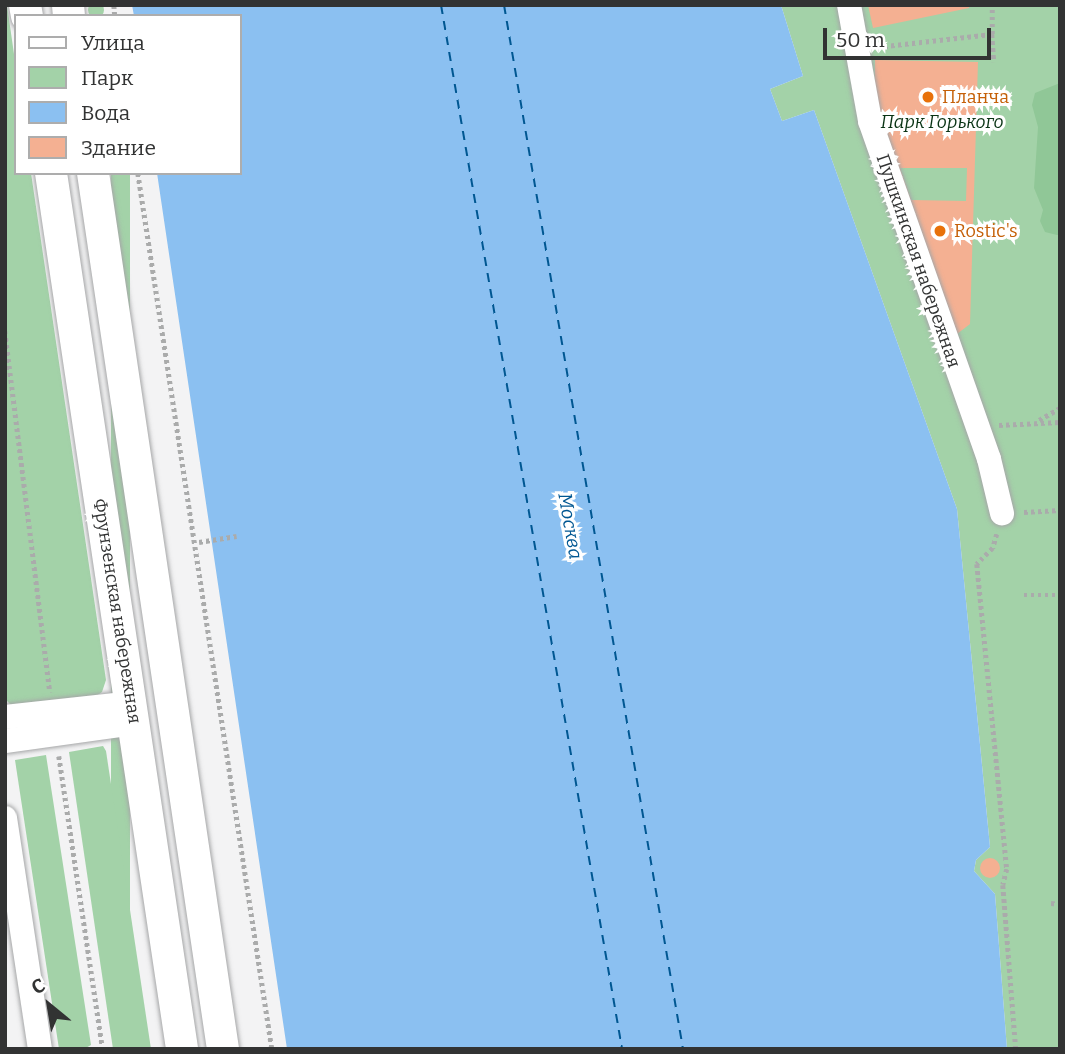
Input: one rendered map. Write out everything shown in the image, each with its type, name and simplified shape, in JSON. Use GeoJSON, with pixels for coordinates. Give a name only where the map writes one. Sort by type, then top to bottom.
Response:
{"type":"FeatureCollection","features":[{"type":"Feature","properties":{"kind":"main road","name":"Фрунзенская набережная"},"geometry":{"type":"LineString","coordinates":[[51,175],[182,1049]]}},
{"type":"Feature","properties":{"kind":"main road"},"geometry":{"type":"LineString","coordinates":[[93,175],[223,1049]]}},
{"type":"Feature","properties":{"kind":"lane","name":"Пушкинская набережная"},"geometry":{"type":"LineString","coordinates":[[849,5],[870,121],[975,427],[989,460],[1002,513]]}},
{"type":"Feature","properties":{"kind":"lane"},"geometry":{"type":"LineString","coordinates":[[5,741],[55,724],[132,713]]}},
{"type":"Feature","properties":{"kind":"lane"},"geometry":{"type":"LineString","coordinates":[[5,718],[55,724]]}},
{"type":"Feature","properties":{"kind":"lane"},"geometry":{"type":"LineString","coordinates":[[5,818],[40,1049]]}},
{"type":"Feature","properties":{"kind":"path"},"geometry":{"type":"LineString","coordinates":[[992,5],[994,62]]}},
{"type":"Feature","properties":{"kind":"path"},"geometry":{"type":"LineString","coordinates":[[859,49],[992,34]]}},
{"type":"Feature","properties":{"kind":"path"},"geometry":{"type":"LineString","coordinates":[[138,175],[272,1049]]}},
{"type":"Feature","properties":{"kind":"path"},"geometry":{"type":"LineString","coordinates":[[5,331],[55,724],[103,1049]]}},
{"type":"Feature","properties":{"kind":"path"},"geometry":{"type":"LineString","coordinates":[[1037,421],[1060,408]]}},
{"type":"Feature","properties":{"kind":"path"},"geometry":{"type":"LineString","coordinates":[[975,427],[1037,421],[1060,422]]}},
{"type":"Feature","properties":{"kind":"path"},"geometry":{"type":"LineString","coordinates":[[1016,1049],[1003,885],[1007,869],[977,564],[995,544],[1002,513],[1060,510]]}},
{"type":"Feature","properties":{"kind":"path"},"geometry":{"type":"LineString","coordinates":[[200,542],[237,536]]}},
{"type":"Feature","properties":{"kind":"path"},"geometry":{"type":"LineString","coordinates":[[1024,595],[1060,595]]}},
{"type":"Feature","properties":{"kind":"path"},"geometry":{"type":"LineString","coordinates":[[1051,903],[1060,904]]}},
{"type":"Feature","properties":{"kind":"green space"},"geometry":{"type":"Polygon","coordinates":[[[96,2],[103,7],[102,14],[90,14],[88,10],[96,2]]]}},
{"type":"Feature","properties":{"kind":"green space"},"geometry":{"type":"Polygon","coordinates":[[[7,5],[14,54],[14,175],[31,175],[106,680],[102,692],[92,699],[13,707],[5,699],[7,5]]]}},
{"type":"Feature","properties":{"kind":"green space","name":"Парк Горького"},"geometry":{"type":"Polygon","coordinates":[[[781,5],[1060,5],[1060,1049],[1007,1049],[995,894],[974,871],[976,860],[990,847],[957,509],[814,110],[782,121],[770,89],[803,76],[781,5]]]}},
{"type":"Feature","properties":{"kind":"green space"},"geometry":{"type":"Polygon","coordinates":[[[1060,83],[1060,235],[1057,235],[1045,232],[1040,221],[1043,210],[1034,188],[1038,127],[1032,105],[1035,93],[1060,83]]]}},
{"type":"Feature","properties":{"kind":"green space"},"geometry":{"type":"Polygon","coordinates":[[[111,175],[130,175],[130,1002],[111,1002],[111,175]]]}},
{"type":"Feature","properties":{"kind":"green space"},"geometry":{"type":"Polygon","coordinates":[[[103,746],[106,751],[151,1049],[113,1049],[69,752],[103,746]]]}},
{"type":"Feature","properties":{"kind":"green space"},"geometry":{"type":"Polygon","coordinates":[[[46,755],[91,1045],[84,1049],[59,1049],[15,760],[46,755]]]}},
{"type":"Feature","properties":{"kind":"water","name":"Москва"},"geometry":{"type":"Polygon","coordinates":[[[132,5],[781,5],[803,76],[770,89],[782,121],[814,110],[957,509],[990,847],[976,860],[974,871],[995,894],[1007,1049],[287,1049],[157,175],[242,175],[242,14],[134,14],[132,5]]]}},
{"type":"Feature","properties":{"kind":"building"},"geometry":{"type":"Polygon","coordinates":[[[868,5],[969,5],[969,8],[873,28],[868,5]]]}},
{"type":"Feature","properties":{"kind":"building"},"geometry":{"type":"Polygon","coordinates":[[[875,60],[978,62],[970,324],[957,334],[874,118],[875,60]],[[900,168],[911,200],[966,201],[967,168],[900,168]]]}},
{"type":"Feature","properties":{"kind":"building"},"geometry":{"type":"Polygon","coordinates":[[[990,858],[997,861],[1000,868],[997,875],[990,878],[983,875],[980,868],[983,861],[990,858]]]}},
{"type":"Feature","properties":{"kind":"ferry route"},"geometry":{"type":"LineString","coordinates":[[441,5],[622,1049]]}},
{"type":"Feature","properties":{"kind":"ferry route"},"geometry":{"type":"LineString","coordinates":[[504,5],[683,1049]]}},
{"type":"Feature","properties":{"kind":"place","name":"Планча"},"geometry":{"type":"Point","coordinates":[928,97]}},
{"type":"Feature","properties":{"kind":"place","name":"Rostic's"},"geometry":{"type":"Point","coordinates":[940,231]}}]}
